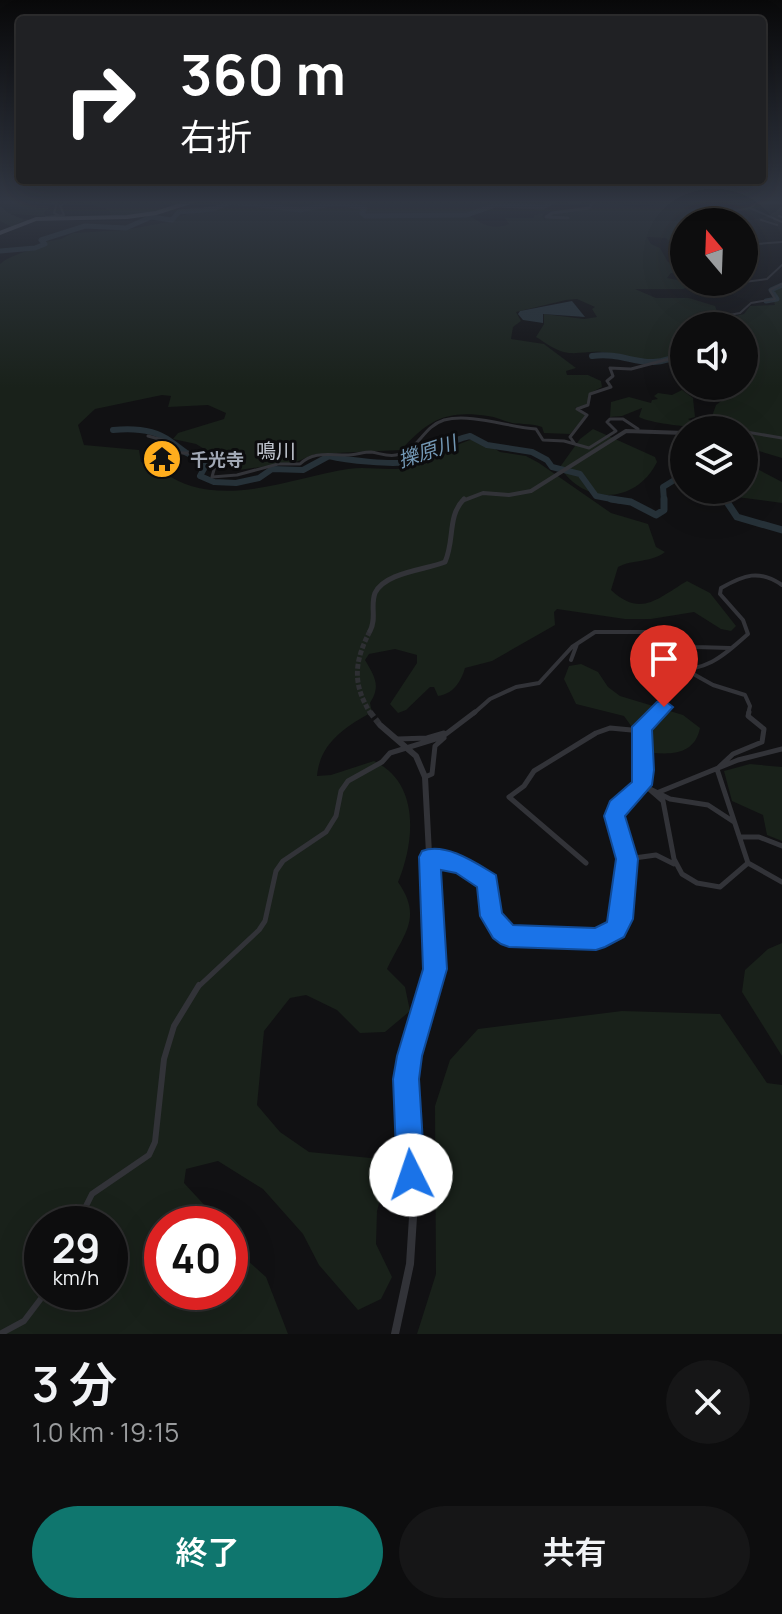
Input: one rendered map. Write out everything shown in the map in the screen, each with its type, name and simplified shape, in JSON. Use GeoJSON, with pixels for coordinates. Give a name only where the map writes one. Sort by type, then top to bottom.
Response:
{"type":"FeatureCollection","features":[{"type":"Feature","properties":{"kind":"street"},"geometry":{"type":"LineString","coordinates":[[758,280],[767,279],[782,265]]}},
{"type":"Feature","properties":{"kind":"street"},"geometry":{"type":"LineString","coordinates":[[741,312],[751,303],[775,299],[770,290],[782,284]]}},
{"type":"Feature","properties":{"kind":"street"},"geometry":{"type":"LineString","coordinates":[[576,446],[570,437],[587,415],[577,409],[588,405],[590,394],[611,387],[607,381],[613,376],[610,368],[631,369],[636,365],[670,361]]}},
{"type":"Feature","properties":{"kind":"street"},"geometry":{"type":"LineString","coordinates":[[148,436],[170,442],[179,453],[198,449],[208,454],[215,466],[212,477],[237,475],[278,464],[294,465],[307,457],[330,453],[346,455],[368,452],[393,456],[412,450],[428,428],[448,419],[485,420],[502,426],[536,429],[543,440],[564,441],[589,448],[614,433],[616,429],[607,422],[610,419],[623,419],[638,429]]}},
{"type":"Feature","properties":{"kind":"street"},"geometry":{"type":"LineString","coordinates":[[370,631],[376,620],[375,594],[381,586],[389,580],[445,562],[452,547],[454,509],[459,501],[483,493],[509,495],[531,491],[626,431],[670,432]]}},
{"type":"Feature","properties":{"kind":"street"},"geometry":{"type":"LineString","coordinates":[[758,432],[782,438]]}},
{"type":"Feature","properties":{"kind":"street"},"geometry":{"type":"LineString","coordinates":[[688,671],[719,660],[747,636],[743,620],[720,594],[721,588],[761,572],[769,574],[782,585]]}},
{"type":"Feature","properties":{"kind":"street"},"geometry":{"type":"LineString","coordinates":[[425,777],[432,774],[436,743],[490,699],[516,687],[543,680],[578,642],[596,632],[643,631],[679,635],[698,648],[730,648]]}},
{"type":"Feature","properties":{"kind":"street"},"geometry":{"type":"LineString","coordinates":[[571,660],[578,642]]}},
{"type":"Feature","properties":{"kind":"street"},"geometry":{"type":"LineString","coordinates":[[644,786],[643,724],[662,711],[663,704],[655,693],[672,669],[688,671],[713,685],[745,695],[750,706],[748,716],[764,729],[762,742],[733,754],[717,769]]}},
{"type":"Feature","properties":{"kind":"street"},"geometry":{"type":"LineString","coordinates":[[380,725],[416,756],[425,777],[435,969],[406,1079],[413,1217],[410,1264],[395,1334]]}},
{"type":"Feature","properties":{"kind":"street"},"geometry":{"type":"LineString","coordinates":[[586,863],[566,843],[514,805],[509,797],[524,786],[534,771],[596,733],[610,728],[642,731]]}},
{"type":"Feature","properties":{"kind":"street"},"geometry":{"type":"LineString","coordinates":[[398,739],[427,738],[450,732]]}},
{"type":"Feature","properties":{"kind":"street"},"geometry":{"type":"LineString","coordinates":[[84,1206],[92,1194],[149,1155],[155,1142],[164,1059],[174,1026],[201,982],[265,921],[276,871],[283,861],[326,832],[336,816],[343,785],[397,749],[450,732]]}},
{"type":"Feature","properties":{"kind":"street"},"geometry":{"type":"LineString","coordinates":[[657,792],[738,760],[782,749]]}},
{"type":"Feature","properties":{"kind":"street"},"geometry":{"type":"LineString","coordinates":[[717,769],[748,863],[782,882]]}},
{"type":"Feature","properties":{"kind":"street"},"geometry":{"type":"LineString","coordinates":[[644,786],[670,799],[708,805],[734,822]]}},
{"type":"Feature","properties":{"kind":"street"},"geometry":{"type":"LineString","coordinates":[[430,857],[461,865],[488,882],[491,916],[501,931],[509,936],[550,940],[596,939],[615,930],[622,919],[627,859],[615,816],[617,808],[644,786]]}},
{"type":"Feature","properties":{"kind":"street"},"geometry":{"type":"LineString","coordinates":[[644,786],[663,801],[663,819],[671,835],[669,844],[674,864],[684,877],[720,887],[748,863]]}},
{"type":"Feature","properties":{"kind":"street"},"geometry":{"type":"LineString","coordinates":[[740,837],[759,837],[782,846]]}},
{"type":"Feature","properties":{"kind":"street"},"geometry":{"type":"LineString","coordinates":[[627,859],[656,855],[674,864]]}},
{"type":"Feature","properties":{"kind":"street"},"geometry":{"type":"LineString","coordinates":[[0,1334],[24,1321],[32,1310]]}},
{"type":"Feature","properties":{"kind":"shaded area"},"geometry":{"type":"Polygon","coordinates":[[[670,263],[667,278],[670,279],[670,289],[635,289],[656,298],[689,298],[715,306],[717,312],[670,312],[670,359],[662,362],[636,362],[602,352],[569,353],[536,337],[544,324],[544,314],[584,319],[597,317],[592,309],[595,307],[577,299],[516,312],[521,321],[513,327],[511,339],[544,344],[576,368],[566,371],[567,375],[588,375],[601,381],[602,387],[590,393],[588,404],[575,408],[586,416],[570,434],[544,433],[542,427],[488,416],[449,416],[429,424],[401,450],[315,454],[296,462],[239,470],[196,444],[173,439],[178,433],[224,419],[226,413],[208,405],[168,407],[171,396],[162,395],[95,409],[78,425],[84,445],[139,450],[141,462],[178,481],[210,490],[230,491],[270,486],[348,469],[410,467],[477,438],[500,452],[526,456],[539,463],[611,513],[648,524],[656,547],[665,552],[618,567],[611,590],[622,598],[631,603],[649,602],[687,581],[710,593],[736,626],[731,631],[721,629],[694,612],[651,619],[625,619],[557,609],[554,612],[555,625],[492,661],[465,668],[459,682],[448,693],[438,696],[434,687],[430,687],[406,710],[398,713],[390,704],[417,663],[417,655],[395,649],[369,654],[365,660],[375,682],[370,703],[372,712],[344,730],[329,745],[319,764],[317,776],[331,775],[374,761],[400,783],[406,798],[410,831],[398,882],[410,916],[405,935],[387,969],[405,987],[410,1011],[385,1032],[360,1033],[337,1010],[306,995],[290,998],[264,1031],[257,1105],[280,1132],[309,1152],[391,1160],[377,1211],[376,1244],[392,1277],[381,1299],[358,1310],[319,1265],[303,1234],[263,1189],[218,1161],[186,1169],[184,1183],[205,1206],[144,1206],[144,1310],[248,1310],[248,1261],[266,1277],[288,1334],[0,1334],[0,264],[670,263]]]}},
{"type":"Feature","properties":{"kind":"shaded area"},"geometry":{"type":"Polygon","coordinates":[[[782,286],[782,458],[758,451],[758,416],[712,416],[716,405],[723,400],[758,400],[758,312],[746,312],[750,306],[775,305],[779,298],[773,289],[782,286]]]}},
{"type":"Feature","properties":{"kind":"shaded area"},"geometry":{"type":"Polygon","coordinates":[[[572,301],[585,317],[543,314],[543,323],[523,320],[518,314],[520,311],[572,301]]]}},
{"type":"Feature","properties":{"kind":"shaded area"},"geometry":{"type":"Polygon","coordinates":[[[658,393],[670,395],[670,400],[693,400],[695,416],[670,416],[670,424],[660,423],[639,417],[642,408],[610,417],[611,402],[629,397],[651,403],[658,399],[654,396],[658,393]]]}},
{"type":"Feature","properties":{"kind":"shaded area"},"geometry":{"type":"Polygon","coordinates":[[[593,429],[655,457],[657,462],[648,476],[624,492],[610,495],[596,494],[570,480],[560,467],[580,439],[593,429]]]}},
{"type":"Feature","properties":{"kind":"shaded area"},"geometry":{"type":"Polygon","coordinates":[[[758,469],[782,482],[782,503],[758,500],[758,469]]]}},
{"type":"Feature","properties":{"kind":"shaded area"},"geometry":{"type":"Polygon","coordinates":[[[581,664],[598,672],[608,687],[620,696],[683,715],[700,728],[697,738],[684,750],[676,752],[637,750],[633,743],[634,730],[624,716],[576,704],[564,679],[569,666],[581,664]]]}},
{"type":"Feature","properties":{"kind":"shaded area"},"geometry":{"type":"Polygon","coordinates":[[[750,764],[782,767],[782,841],[767,835],[763,815],[732,801],[724,771],[750,764]]]}},
{"type":"Feature","properties":{"kind":"shaded area"},"geometry":{"type":"Polygon","coordinates":[[[782,943],[782,1056],[742,992],[745,970],[768,949],[782,943]]]}},
{"type":"Feature","properties":{"kind":"shaded area"},"geometry":{"type":"Polygon","coordinates":[[[622,1011],[720,1014],[767,1083],[782,1085],[782,1334],[417,1334],[436,1274],[435,1106],[450,1060],[478,1029],[622,1011]]]}},
{"type":"Feature","properties":{"kind":"waterway"},"geometry":{"type":"LineString","coordinates":[[766,301],[777,299],[771,290],[782,285]]}},
{"type":"Feature","properties":{"kind":"waterway"},"geometry":{"type":"LineString","coordinates":[[592,356],[617,356],[647,362],[670,359]]}},
{"type":"Feature","properties":{"kind":"waterway","name":"擽原川"},"geometry":{"type":"LineString","coordinates":[[113,430],[136,429],[164,437],[188,454],[204,458],[206,465],[200,476],[214,482],[236,483],[259,478],[272,469],[303,470],[329,456],[383,463],[411,461],[470,436],[487,445],[532,452],[547,460],[552,467],[580,474],[596,496],[614,499]]}},
{"type":"Feature","properties":{"kind":"waterway","name":"擽原川"},"geometry":{"type":"LineString","coordinates":[[664,501],[663,487],[670,483]]}},
{"type":"Feature","properties":{"kind":"waterway","name":"擽原川"},"geometry":{"type":"LineString","coordinates":[[614,499],[631,502],[656,515],[664,510],[664,501]]}},
{"type":"Feature","properties":{"kind":"waterway","name":"擽原川"},"geometry":{"type":"LineString","coordinates":[[614,499],[622,501]]}},
{"type":"Feature","properties":{"kind":"waterway","name":"擽原川"},"geometry":{"type":"LineString","coordinates":[[728,504],[737,517],[782,530]]}},
{"type":"Feature","properties":{"kind":"tunnel"},"geometry":{"type":"LineString","coordinates":[[370,631],[357,673],[361,693],[371,714]]}},
{"type":"Feature","properties":{"kind":"tunnel"},"geometry":{"type":"LineString","coordinates":[[370,712],[380,725]]}},
{"type":"Feature","properties":{"kind":"place","name":"千光寺"},"geometry":{"type":"Point","coordinates":[162,459]}},
{"type":"Feature","properties":{"kind":"district","name":"鳴川"},"geometry":{"type":"Point","coordinates":[276,450]}},
{"type":"Feature","properties":{"kind":"route"},"geometry":{"type":"LineString","coordinates":[[411,1175],[406,1079],[435,969],[430,857],[461,865],[488,882],[491,916],[501,931],[509,936],[550,940],[596,939],[615,930],[622,919],[627,859],[615,816],[617,808],[642,785],[643,724],[664,707]]}}]}
